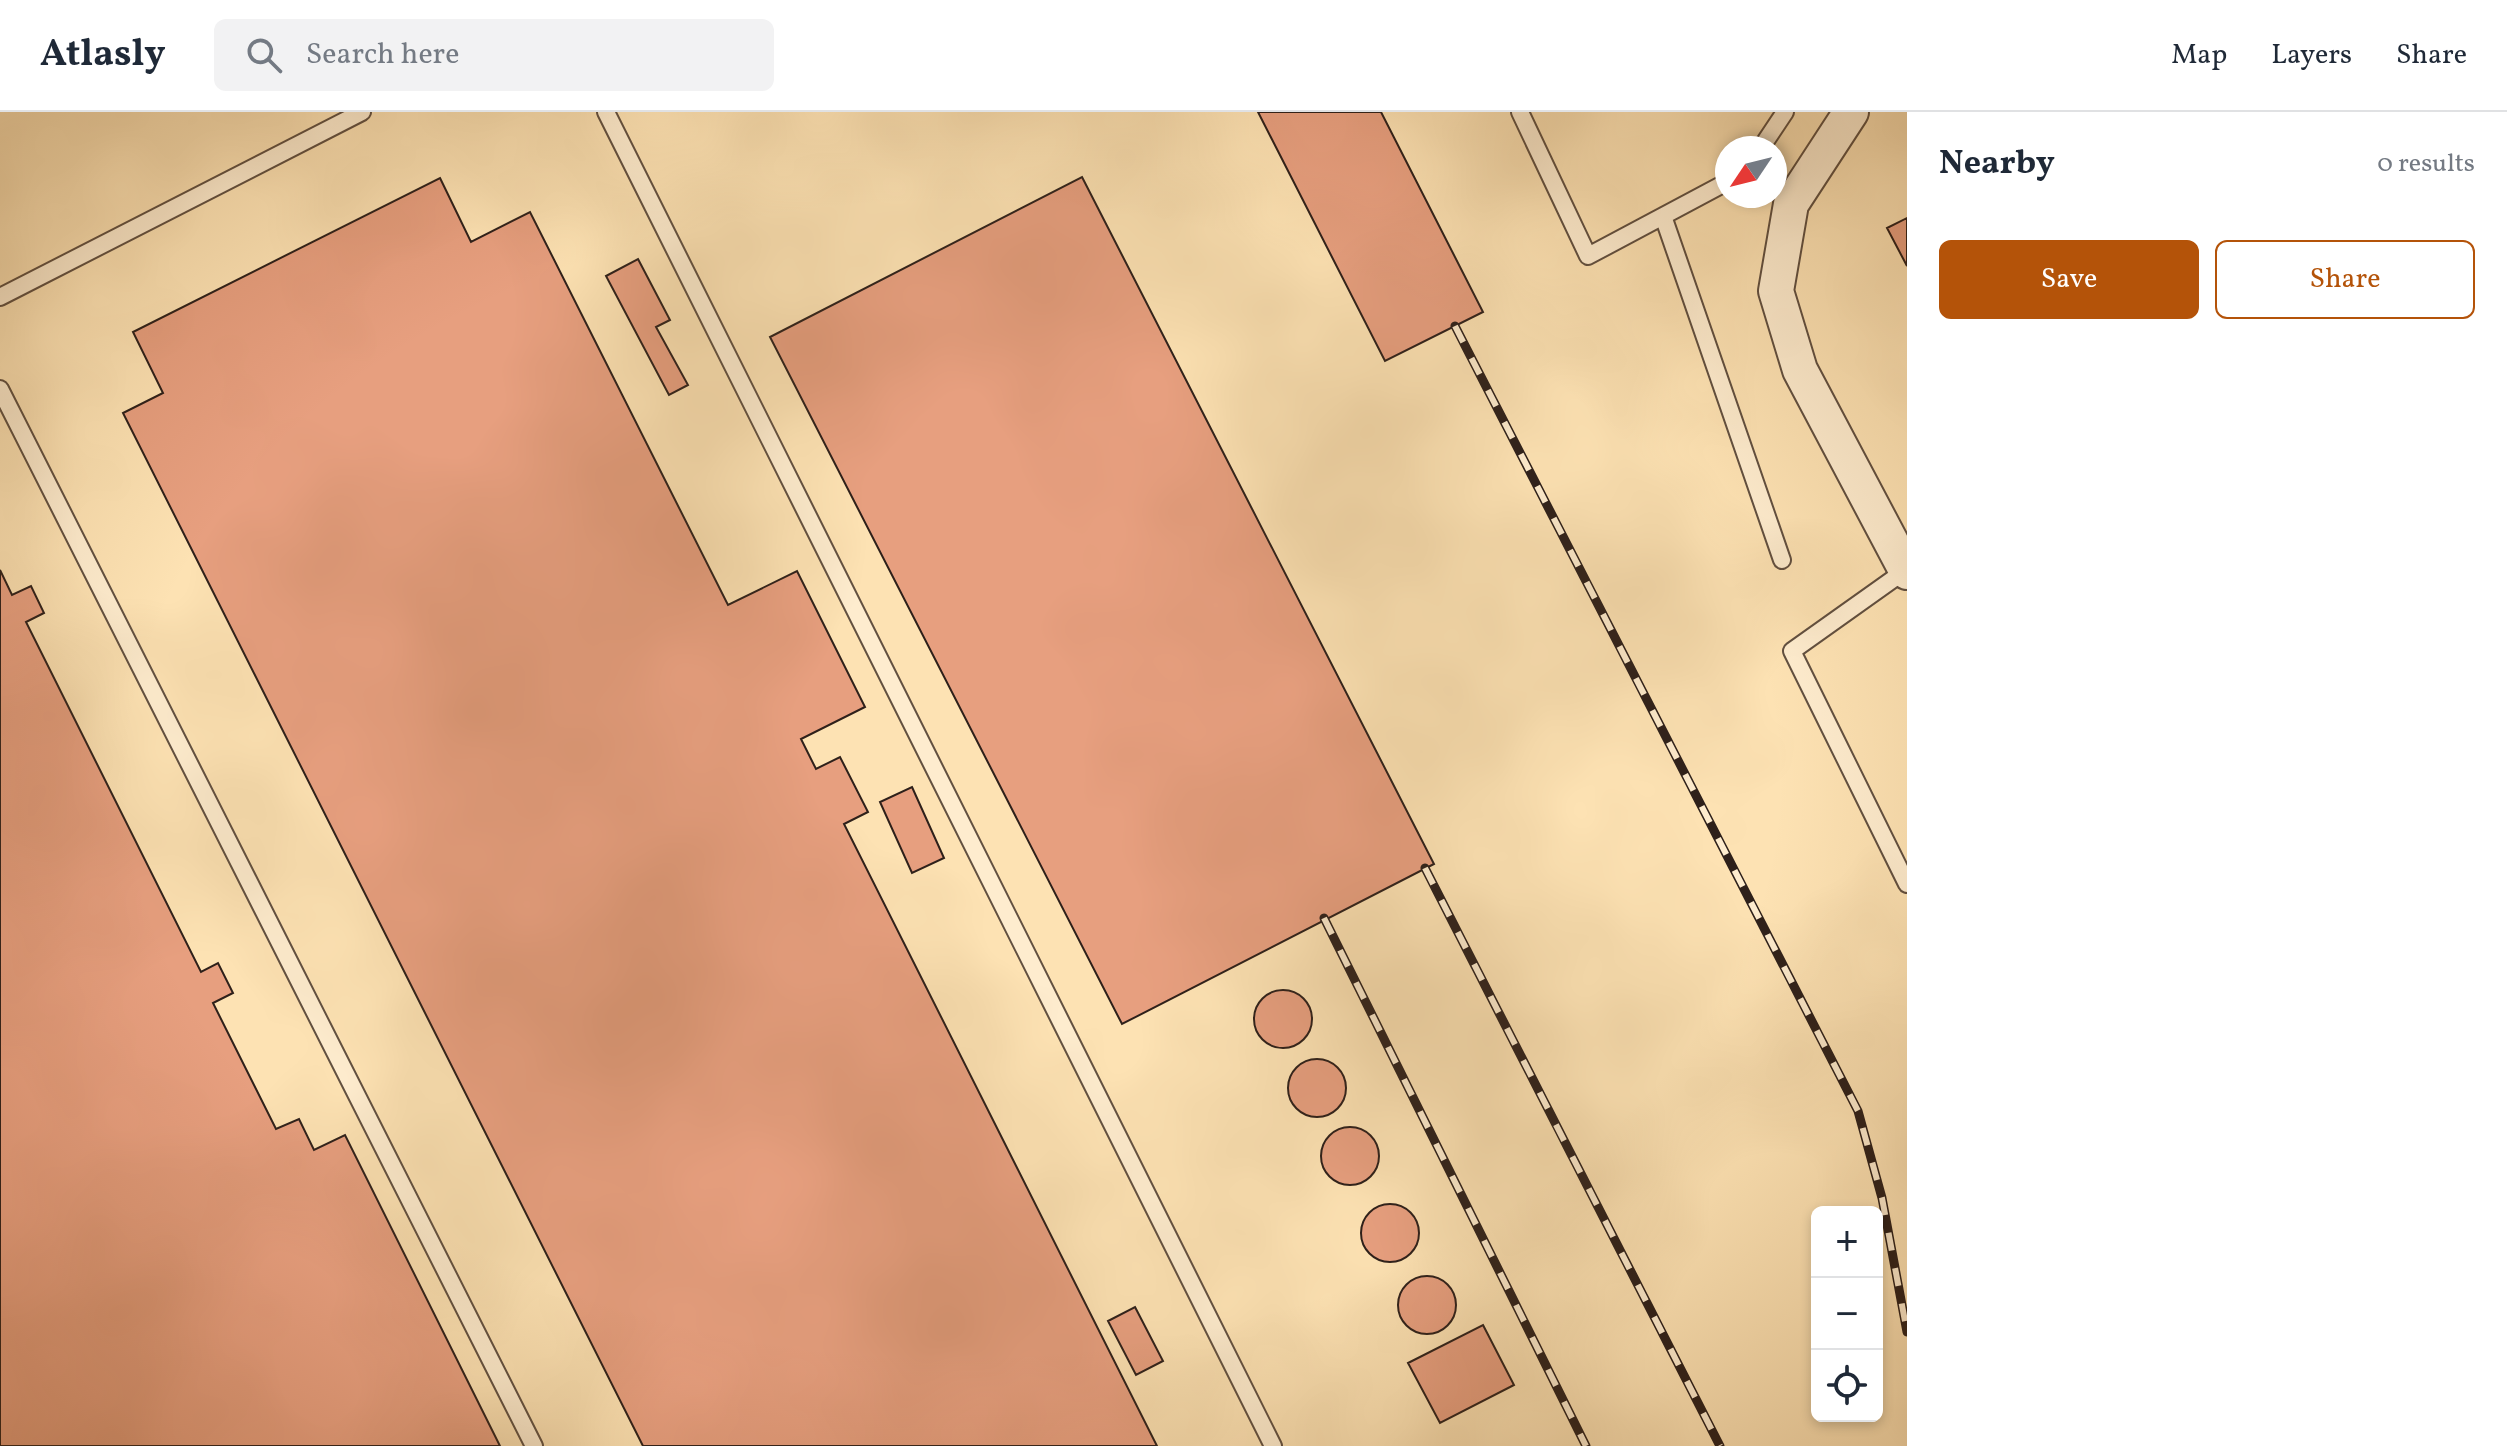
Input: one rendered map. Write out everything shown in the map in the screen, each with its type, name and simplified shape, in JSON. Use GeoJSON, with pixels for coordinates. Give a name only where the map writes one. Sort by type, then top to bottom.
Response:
{"type":"FeatureCollection","features":[{"type":"Feature","properties":{"kind":"street"},"geometry":{"type":"LineString","coordinates":[[1851,112],[1791,204],[1776,291],[1800,370],[1907,571]]}},
{"type":"Feature","properties":{"kind":"lane"},"geometry":{"type":"LineString","coordinates":[[0,297],[362,112]]}},
{"type":"Feature","properties":{"kind":"lane"},"geometry":{"type":"LineString","coordinates":[[606,112],[1273,1446]]}},
{"type":"Feature","properties":{"kind":"lane"},"geometry":{"type":"LineString","coordinates":[[1520,112],[1588,256],[1715,188]]}},
{"type":"Feature","properties":{"kind":"lane"},"geometry":{"type":"LineString","coordinates":[[1769,136],[1785,112]]}},
{"type":"Feature","properties":{"kind":"lane"},"geometry":{"type":"LineString","coordinates":[[1663,216],[1782,560]]}},
{"type":"Feature","properties":{"kind":"lane"},"geometry":{"type":"LineString","coordinates":[[0,389],[534,1446]]}},
{"type":"Feature","properties":{"kind":"lane"},"geometry":{"type":"LineString","coordinates":[[1907,571],[1792,651],[1907,884]]}},
{"type":"Feature","properties":{"kind":"building"},"geometry":{"type":"Polygon","coordinates":[[[1258,112],[1381,112],[1483,312],[1385,361],[1258,112]]]}},
{"type":"Feature","properties":{"kind":"building"},"geometry":{"type":"Polygon","coordinates":[[[1082,177],[1434,864],[1122,1024],[770,337],[1082,177]]]}},
{"type":"Feature","properties":{"kind":"building"},"geometry":{"type":"Polygon","coordinates":[[[440,178],[471,242],[530,212],[728,605],[797,571],[865,707],[801,739],[816,769],[840,757],[868,812],[844,824],[1157,1446],[643,1446],[123,413],[163,393],[133,332],[440,178]]]}},
{"type":"Feature","properties":{"kind":"building"},"geometry":{"type":"Polygon","coordinates":[[[1907,218],[1907,266],[1887,228],[1907,218]]]}},
{"type":"Feature","properties":{"kind":"building"},"geometry":{"type":"Polygon","coordinates":[[[638,259],[670,320],[656,327],[688,385],[669,395],[606,276],[638,259]]]}},
{"type":"Feature","properties":{"kind":"building"},"geometry":{"type":"Polygon","coordinates":[[[0,570],[12,595],[31,586],[44,613],[26,622],[201,972],[218,963],[233,993],[213,1003],[276,1129],[299,1119],[314,1150],[345,1135],[500,1446],[0,1446],[0,570]]]}},
{"type":"Feature","properties":{"kind":"building"},"geometry":{"type":"Polygon","coordinates":[[[912,787],[944,858],[912,873],[880,802],[912,787]]]}},
{"type":"Feature","properties":{"kind":"building"},"geometry":{"type":"Polygon","coordinates":[[[1283,990],[1304,998],[1312,1019],[1304,1040],[1283,1048],[1262,1040],[1254,1019],[1262,998],[1283,990]]]}},
{"type":"Feature","properties":{"kind":"building"},"geometry":{"type":"Polygon","coordinates":[[[1317,1059],[1338,1067],[1346,1088],[1338,1109],[1317,1117],[1296,1109],[1288,1088],[1296,1067],[1317,1059]]]}},
{"type":"Feature","properties":{"kind":"building"},"geometry":{"type":"Polygon","coordinates":[[[1350,1127],[1371,1135],[1379,1156],[1371,1177],[1350,1185],[1329,1177],[1321,1156],[1329,1135],[1350,1127]]]}},
{"type":"Feature","properties":{"kind":"building"},"geometry":{"type":"Polygon","coordinates":[[[1390,1204],[1411,1212],[1419,1233],[1411,1254],[1390,1262],[1369,1254],[1361,1233],[1369,1212],[1390,1204]]]}},
{"type":"Feature","properties":{"kind":"building"},"geometry":{"type":"Polygon","coordinates":[[[1427,1276],[1448,1284],[1456,1305],[1448,1326],[1427,1334],[1406,1326],[1398,1305],[1406,1284],[1427,1276]]]}},
{"type":"Feature","properties":{"kind":"building"},"geometry":{"type":"Polygon","coordinates":[[[1135,1307],[1163,1361],[1136,1375],[1108,1321],[1135,1307]]]}},
{"type":"Feature","properties":{"kind":"building"},"geometry":{"type":"Polygon","coordinates":[[[1483,1325],[1514,1385],[1440,1423],[1408,1363],[1483,1325]]]}},
{"type":"Feature","properties":{"kind":"railway"},"geometry":{"type":"LineString","coordinates":[[1455,326],[1858,1111],[1882,1198],[1907,1332]]}},
{"type":"Feature","properties":{"kind":"railway"},"geometry":{"type":"LineString","coordinates":[[1425,868],[1720,1446]]}},
{"type":"Feature","properties":{"kind":"railway"},"geometry":{"type":"LineString","coordinates":[[1324,918],[1586,1446]]}}]}
